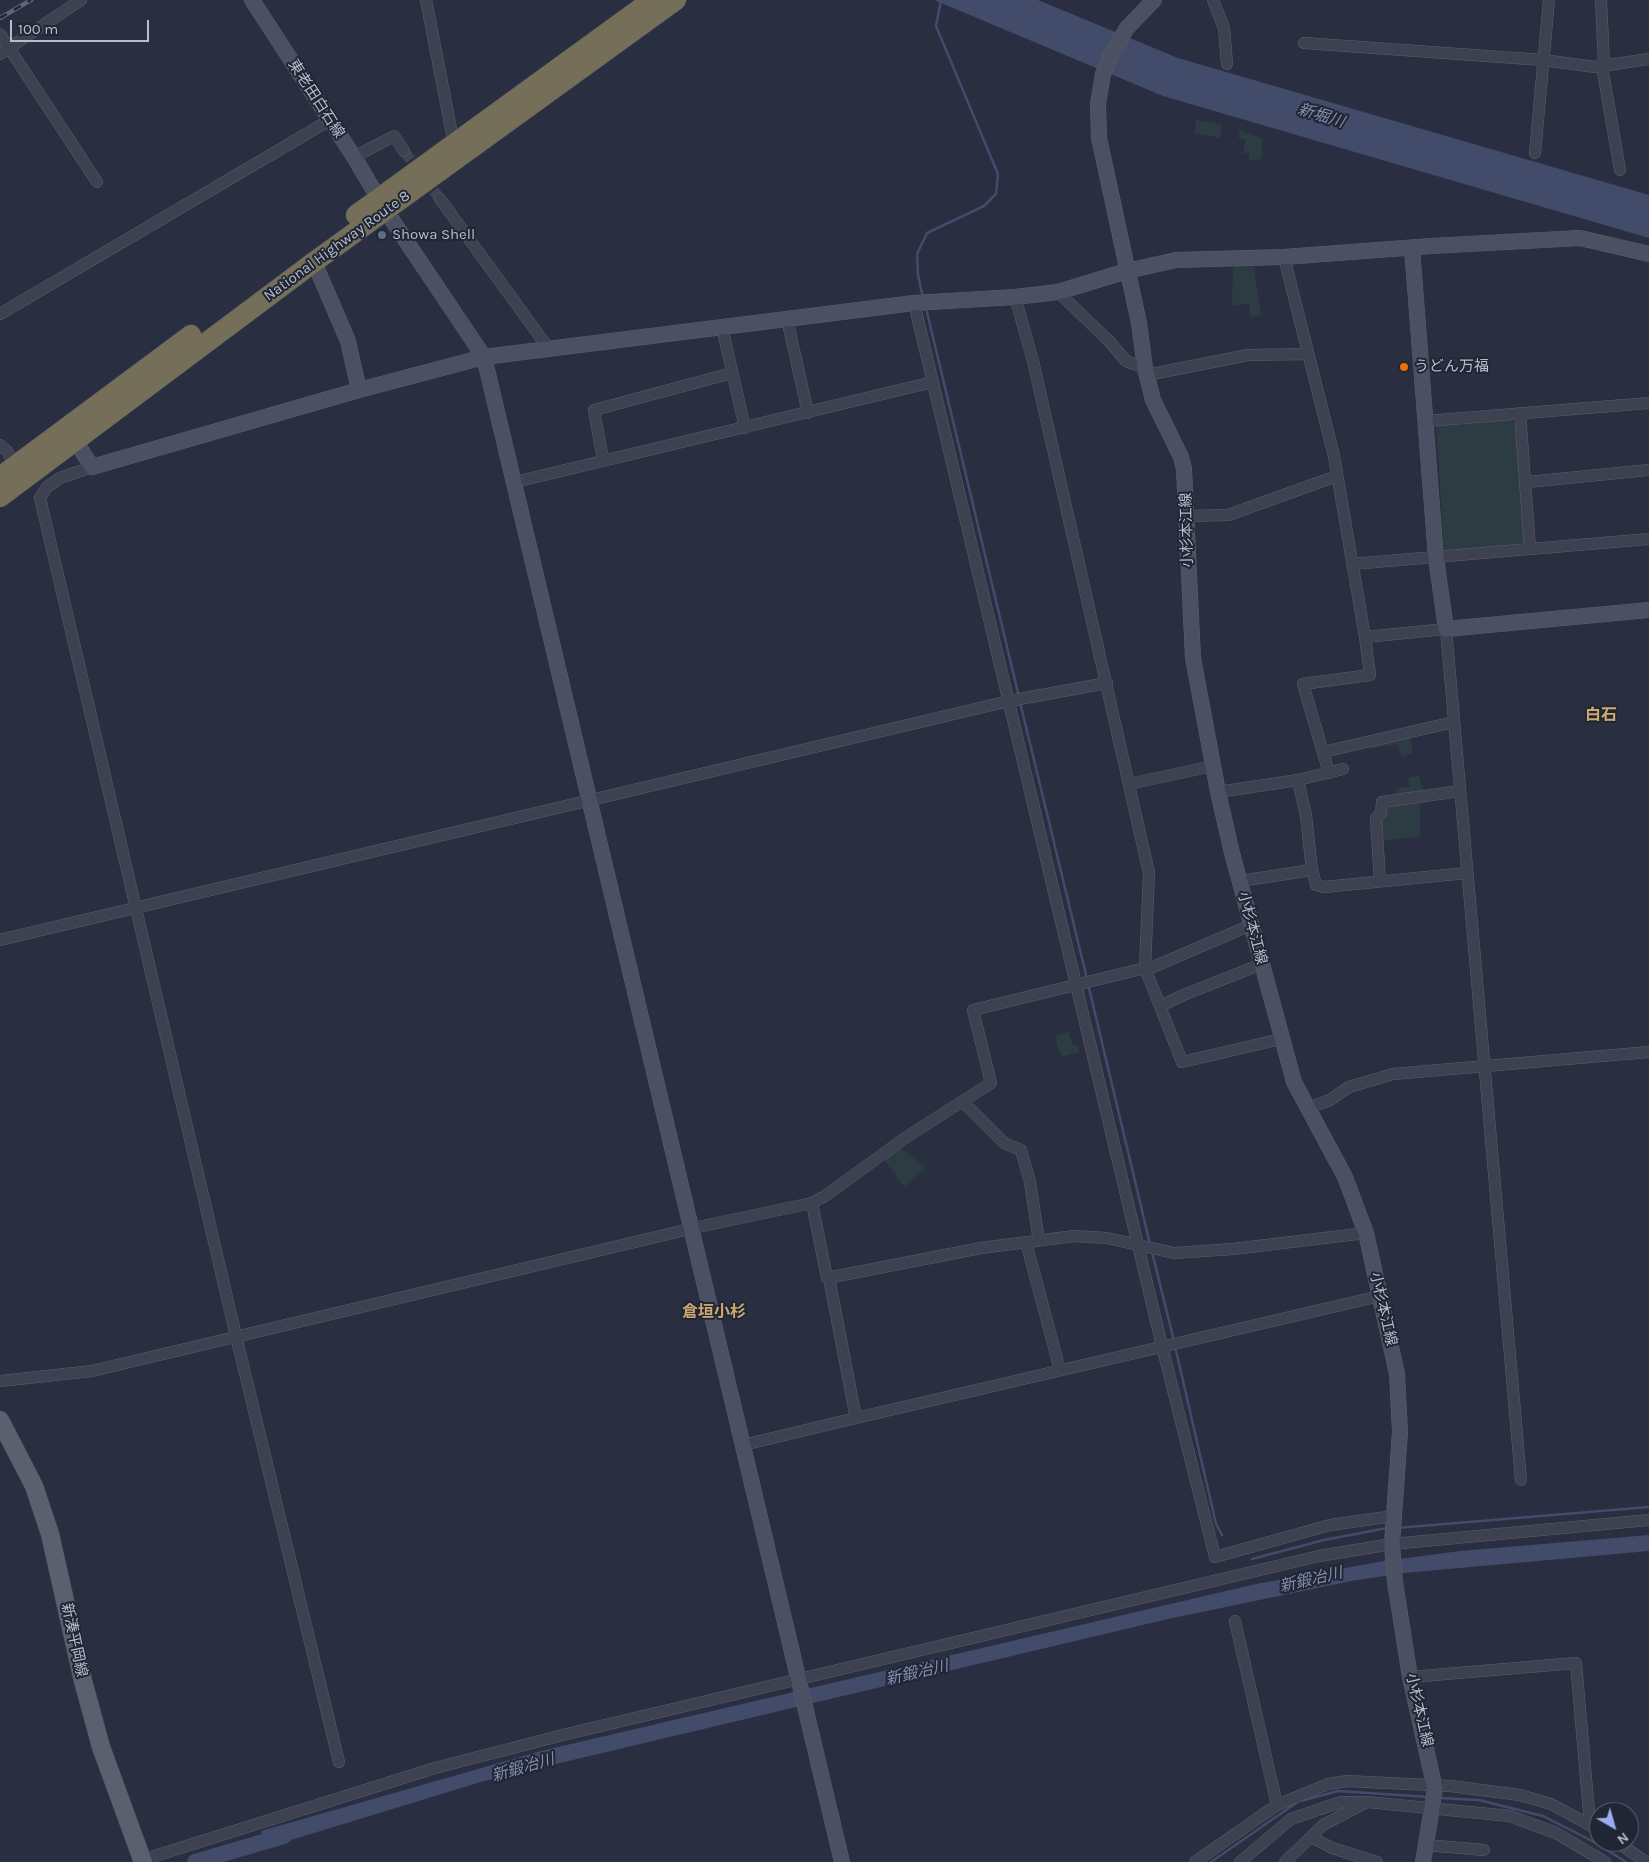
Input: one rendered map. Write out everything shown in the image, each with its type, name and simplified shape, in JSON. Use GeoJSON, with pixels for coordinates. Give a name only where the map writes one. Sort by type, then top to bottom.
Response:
{"type":"FeatureCollection","features":[{"type":"Feature","properties":{"kind":"highway","name":"National Highway Route 8"},"geometry":{"type":"LineString","coordinates":[[0,497],[314,262],[454,144],[652,0]]}},
{"type":"Feature","properties":{"kind":"highway","name":"National Highway Route 8"},"geometry":{"type":"LineString","coordinates":[[8,471],[382,205],[676,0]]}},
{"type":"Feature","properties":{"kind":"main road","name":"新湊平岡線"},"geometry":{"type":"LineString","coordinates":[[0,1420],[34,1486],[50,1534],[82,1681],[101,1747],[143,1861]]}},
{"type":"Feature","properties":{"kind":"street"},"geometry":{"type":"LineString","coordinates":[[5,51],[81,0]]}},
{"type":"Feature","properties":{"kind":"street","name":"東老田白石線"},"geometry":{"type":"LineString","coordinates":[[252,0],[354,157],[382,205],[484,357],[842,1862]]}},
{"type":"Feature","properties":{"kind":"street"},"geometry":{"type":"LineString","coordinates":[[426,0],[454,144]]}},
{"type":"Feature","properties":{"kind":"street","name":"小杉本江線"},"geometry":{"type":"LineString","coordinates":[[1154,0],[1123,33],[1103,74],[1098,104],[1099,138],[1139,324],[1146,371],[1154,400],[1181,457],[1186,479],[1193,658],[1218,792],[1251,925],[1294,1082],[1345,1176],[1366,1233],[1398,1374],[1400,1432],[1392,1544],[1394,1582],[1410,1677],[1434,1787],[1423,1862]]}},
{"type":"Feature","properties":{"kind":"street"},"geometry":{"type":"LineString","coordinates":[[1213,0],[1224,28],[1227,64]]}},
{"type":"Feature","properties":{"kind":"street"},"geometry":{"type":"LineString","coordinates":[[1535,153],[1542,60],[1549,0]]}},
{"type":"Feature","properties":{"kind":"street"},"geometry":{"type":"LineString","coordinates":[[1601,0],[1603,66],[1620,170]]}},
{"type":"Feature","properties":{"kind":"street"},"geometry":{"type":"LineString","coordinates":[[0,34],[5,51],[97,182]]}},
{"type":"Feature","properties":{"kind":"street"},"geometry":{"type":"LineString","coordinates":[[1304,43],[1542,60],[1595,67],[1649,58]]}},
{"type":"Feature","properties":{"kind":"street"},"geometry":{"type":"LineString","coordinates":[[0,314],[330,120]]}},
{"type":"Feature","properties":{"kind":"street"},"geometry":{"type":"LineString","coordinates":[[354,157],[394,136],[404,151]]}},
{"type":"Feature","properties":{"kind":"street"},"geometry":{"type":"LineString","coordinates":[[440,198],[549,349]]}},
{"type":"Feature","properties":{"kind":"street"},"geometry":{"type":"LineString","coordinates":[[339,1762],[236,1336],[40,498],[47,487],[60,478],[92,467],[359,390],[484,357],[914,303],[1015,297],[1058,292],[1127,271],[1176,260],[1284,257],[1580,238],[1649,254]]}},
{"type":"Feature","properties":{"kind":"street"},"geometry":{"type":"LineString","coordinates":[[1412,248],[1427,421],[1436,558],[1446,629],[1521,1480]]}},
{"type":"Feature","properties":{"kind":"street"},"geometry":{"type":"LineString","coordinates":[[1284,257],[1337,476],[1370,675],[1303,684],[1329,773]]}},
{"type":"Feature","properties":{"kind":"street"},"geometry":{"type":"LineString","coordinates":[[314,262],[348,341],[359,390]]}},
{"type":"Feature","properties":{"kind":"street"},"geometry":{"type":"LineString","coordinates":[[1058,292],[1126,360],[1146,371],[1248,355],[1308,354]]}},
{"type":"Feature","properties":{"kind":"street"},"geometry":{"type":"LineString","coordinates":[[1015,297],[1033,360],[1149,873],[1145,969],[1182,1062],[1281,1039]]}},
{"type":"Feature","properties":{"kind":"street"},"geometry":{"type":"LineString","coordinates":[[914,303],[1162,1346],[1215,1557],[1330,1525],[1394,1516]]}},
{"type":"Feature","properties":{"kind":"street"},"geometry":{"type":"LineString","coordinates":[[787,319],[808,413]]}},
{"type":"Feature","properties":{"kind":"street"},"geometry":{"type":"LineString","coordinates":[[722,327],[745,428]]}},
{"type":"Feature","properties":{"kind":"street"},"geometry":{"type":"LineString","coordinates":[[603,460],[594,410],[732,372]]}},
{"type":"Feature","properties":{"kind":"street"},"geometry":{"type":"LineString","coordinates":[[515,482],[933,382]]}},
{"type":"Feature","properties":{"kind":"street"},"geometry":{"type":"LineString","coordinates":[[1427,421],[1649,403]]}},
{"type":"Feature","properties":{"kind":"street"},"geometry":{"type":"LineString","coordinates":[[1520,413],[1527,482],[1530,549]]}},
{"type":"Feature","properties":{"kind":"street"},"geometry":{"type":"LineString","coordinates":[[74,440],[92,467]]}},
{"type":"Feature","properties":{"kind":"street"},"geometry":{"type":"LineString","coordinates":[[0,445],[7,451],[8,471]]}},
{"type":"Feature","properties":{"kind":"street"},"geometry":{"type":"LineString","coordinates":[[1527,482],[1649,470]]}},
{"type":"Feature","properties":{"kind":"street"},"geometry":{"type":"LineString","coordinates":[[1187,516],[1228,515],[1337,476]]}},
{"type":"Feature","properties":{"kind":"street"},"geometry":{"type":"LineString","coordinates":[[1352,564],[1649,539]]}},
{"type":"Feature","properties":{"kind":"street"},"geometry":{"type":"LineString","coordinates":[[1365,637],[1649,610]]}},
{"type":"Feature","properties":{"kind":"street"},"geometry":{"type":"LineString","coordinates":[[0,940],[1009,701],[1107,683]]}},
{"type":"Feature","properties":{"kind":"street"},"geometry":{"type":"LineString","coordinates":[[1323,752],[1454,722]]}},
{"type":"Feature","properties":{"kind":"street"},"geometry":{"type":"LineString","coordinates":[[1129,784],[1213,766]]}},
{"type":"Feature","properties":{"kind":"street"},"geometry":{"type":"LineString","coordinates":[[1218,792],[1298,780],[1343,769]]}},
{"type":"Feature","properties":{"kind":"street"},"geometry":{"type":"LineString","coordinates":[[1298,780],[1308,826],[1312,870],[1316,885],[1324,887],[1467,873]]}},
{"type":"Feature","properties":{"kind":"street"},"geometry":{"type":"LineString","coordinates":[[1380,881],[1376,818],[1382,813],[1382,802],[1460,791]]}},
{"type":"Feature","properties":{"kind":"street"},"geometry":{"type":"LineString","coordinates":[[1240,881],[1312,870]]}},
{"type":"Feature","properties":{"kind":"street"},"geometry":{"type":"LineString","coordinates":[[0,1381],[92,1371],[692,1229],[812,1203],[825,1196],[905,1138],[991,1083],[974,1010],[1145,969],[1251,925]]}},
{"type":"Feature","properties":{"kind":"street"},"geometry":{"type":"LineString","coordinates":[[1160,1006],[1262,964]]}},
{"type":"Feature","properties":{"kind":"street"},"geometry":{"type":"LineString","coordinates":[[1308,1108],[1330,1100],[1349,1087],[1393,1074],[1649,1052]]}},
{"type":"Feature","properties":{"kind":"street"},"geometry":{"type":"LineString","coordinates":[[963,1102],[1004,1144],[1021,1150],[1030,1182],[1039,1241]]}},
{"type":"Feature","properties":{"kind":"street"},"geometry":{"type":"LineString","coordinates":[[812,1203],[829,1278],[856,1418]]}},
{"type":"Feature","properties":{"kind":"street"},"geometry":{"type":"LineString","coordinates":[[829,1278],[981,1248],[1074,1236],[1107,1238],[1174,1254],[1234,1249],[1366,1233]]}},
{"type":"Feature","properties":{"kind":"street"},"geometry":{"type":"LineString","coordinates":[[1026,1242],[1060,1370]]}},
{"type":"Feature","properties":{"kind":"street"},"geometry":{"type":"LineString","coordinates":[[743,1445],[1380,1296]]}},
{"type":"Feature","properties":{"kind":"street"},"geometry":{"type":"LineString","coordinates":[[143,1861],[435,1768],[1319,1556],[1392,1544],[1649,1520]]}},
{"type":"Feature","properties":{"kind":"street"},"geometry":{"type":"LineString","coordinates":[[1235,1621],[1277,1805]]}},
{"type":"Feature","properties":{"kind":"street"},"geometry":{"type":"LineString","coordinates":[[1410,1677],[1576,1663],[1591,1802]]}},
{"type":"Feature","properties":{"kind":"street"},"geometry":{"type":"LineString","coordinates":[[1198,1861],[1277,1805],[1328,1784],[1347,1781],[1520,1795],[1551,1804],[1589,1824]]}},
{"type":"Feature","properties":{"kind":"street"},"geometry":{"type":"LineString","coordinates":[[1240,1862],[1291,1820],[1341,1802],[1367,1802],[1432,1806],[1510,1816],[1556,1832],[1606,1862]]}},
{"type":"Feature","properties":{"kind":"street"},"geometry":{"type":"LineString","coordinates":[[1284,1862],[1323,1825],[1367,1802]]}},
{"type":"Feature","properties":{"kind":"street"},"geometry":{"type":"LineString","coordinates":[[1311,1836],[1332,1848],[1377,1862]]}},
{"type":"Feature","properties":{"kind":"street"},"geometry":{"type":"LineString","coordinates":[[1426,1845],[1484,1850]]}},
{"type":"Feature","properties":{"kind":"street"},"geometry":{"type":"LineString","coordinates":[[1632,1852],[1646,1862]]}},
{"type":"Feature","properties":{"kind":"shaded area"},"geometry":{"type":"Polygon","coordinates":[[[1196,120],[1222,125],[1220,138],[1194,133],[1196,120]]]}},
{"type":"Feature","properties":{"kind":"shaded area"},"geometry":{"type":"Polygon","coordinates":[[[1240,130],[1263,139],[1261,159],[1250,161],[1249,153],[1243,153],[1246,140],[1238,138],[1240,130]]]}},
{"type":"Feature","properties":{"kind":"shaded area"},"geometry":{"type":"Polygon","coordinates":[[[1233,265],[1254,267],[1261,315],[1251,317],[1249,304],[1232,306],[1233,265]]]}},
{"type":"Feature","properties":{"kind":"shaded area"},"geometry":{"type":"Polygon","coordinates":[[[1510,419],[1517,427],[1525,540],[1522,545],[1447,551],[1444,549],[1436,426],[1510,419]]]}},
{"type":"Feature","properties":{"kind":"shaded area"},"geometry":{"type":"Polygon","coordinates":[[[1410,735],[1413,753],[1402,757],[1397,744],[1371,749],[1370,744],[1410,735]]]}},
{"type":"Feature","properties":{"kind":"shaded area"},"geometry":{"type":"Polygon","coordinates":[[[1419,775],[1423,791],[1397,796],[1396,789],[1410,786],[1408,778],[1419,775]]]}},
{"type":"Feature","properties":{"kind":"shaded area"},"geometry":{"type":"Polygon","coordinates":[[[1420,800],[1420,836],[1383,841],[1378,819],[1386,816],[1385,805],[1420,800]]]}},
{"type":"Feature","properties":{"kind":"shaded area"},"geometry":{"type":"Polygon","coordinates":[[[1069,1032],[1073,1046],[1078,1045],[1079,1052],[1061,1057],[1055,1036],[1069,1032]]]}},
{"type":"Feature","properties":{"kind":"shaded area"},"geometry":{"type":"Polygon","coordinates":[[[899,1146],[925,1168],[904,1187],[883,1158],[899,1146]]]}},
{"type":"Feature","properties":{"kind":"water","name":"新堀川"},"geometry":{"type":"Polygon","coordinates":[[[934,0],[1038,0],[1178,58],[1649,195],[1649,238],[1163,96],[934,0]]]}},
{"type":"Feature","properties":{"kind":"water"},"geometry":{"type":"Polygon","coordinates":[[[1649,1535],[1649,1551],[1404,1573],[1351,1581],[1168,1619],[484,1781],[265,1848],[261,1831],[541,1751],[1256,1584],[1384,1561],[1460,1551],[1649,1535]]]}},
{"type":"Feature","properties":{"kind":"waterway"},"geometry":{"type":"LineString","coordinates":[[923,298],[918,275],[917,254],[927,233],[984,206],[996,194],[998,174],[936,26],[941,0]]}},
{"type":"Feature","properties":{"kind":"waterway"},"geometry":{"type":"LineString","coordinates":[[926,308],[1019,697]]}},
{"type":"Feature","properties":{"kind":"waterway"},"geometry":{"type":"LineString","coordinates":[[1020,702],[1087,979]]}},
{"type":"Feature","properties":{"kind":"waterway"},"geometry":{"type":"LineString","coordinates":[[1088,984],[1150,1244]]}},
{"type":"Feature","properties":{"kind":"waterway"},"geometry":{"type":"LineString","coordinates":[[1152,1252],[1174,1341]]}},
{"type":"Feature","properties":{"kind":"waterway"},"geometry":{"type":"LineString","coordinates":[[1175,1346],[1216,1524],[1222,1535]]}},
{"type":"Feature","properties":{"kind":"waterway"},"geometry":{"type":"LineString","coordinates":[[1397,1528],[1649,1507]]}},
{"type":"Feature","properties":{"kind":"waterway"},"geometry":{"type":"LineString","coordinates":[[1252,1559],[1324,1540],[1387,1528]]}},
{"type":"Feature","properties":{"kind":"waterway"},"geometry":{"type":"LineString","coordinates":[[1301,1801],[1338,1791],[1429,1797]]}},
{"type":"Feature","properties":{"kind":"waterway"},"geometry":{"type":"LineString","coordinates":[[1440,1798],[1479,1800],[1543,1816],[1596,1843],[1626,1862]]}},
{"type":"Feature","properties":{"kind":"waterway"},"geometry":{"type":"LineString","coordinates":[[1211,1862],[1296,1803]]}},
{"type":"Feature","properties":{"kind":"waterway","name":"新鍛冶川"},"geometry":{"type":"LineString","coordinates":[[195,1862],[284,1836]]}},
{"type":"Feature","properties":{"kind":"tunnel"},"geometry":{"type":"LineString","coordinates":[[404,151],[440,199]]}},
{"type":"Feature","properties":{"kind":"railway"},"geometry":{"type":"LineString","coordinates":[[0,18],[31,0]]}},
{"type":"Feature","properties":{"kind":"place","name":"Showa Shell"},"geometry":{"type":"Point","coordinates":[382,235]}},
{"type":"Feature","properties":{"kind":"place","name":"うどん万福"},"geometry":{"type":"Point","coordinates":[1404,367]}},
{"type":"Feature","properties":{"kind":"district","name":"白石"},"geometry":{"type":"Point","coordinates":[1601,715]}},
{"type":"Feature","properties":{"kind":"district","name":"倉垣小杉"},"geometry":{"type":"Point","coordinates":[714,1312]}}]}
